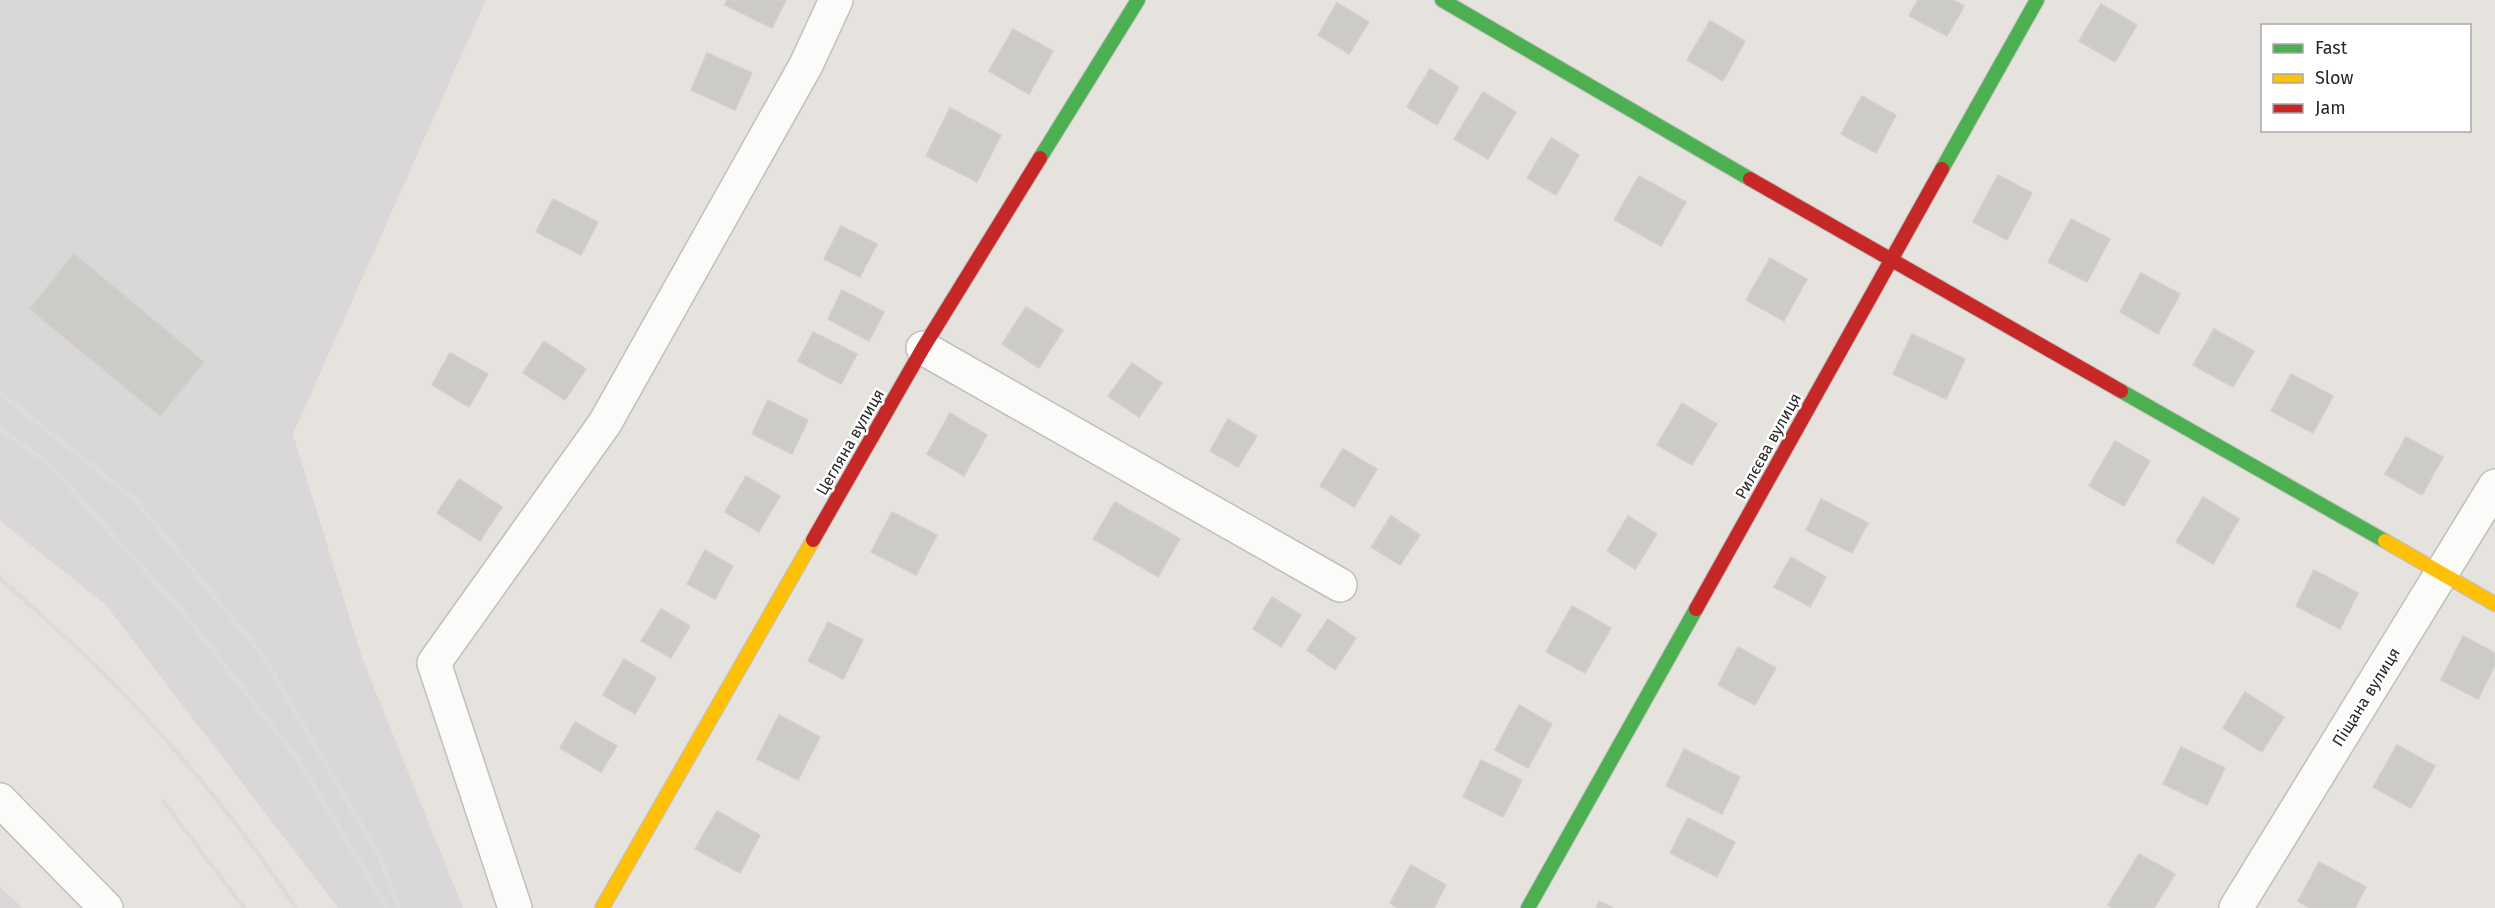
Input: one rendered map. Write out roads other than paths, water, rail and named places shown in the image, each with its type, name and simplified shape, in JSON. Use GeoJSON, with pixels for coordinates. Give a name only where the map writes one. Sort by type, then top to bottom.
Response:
{"type":"FeatureCollection","features":[{"type":"Feature","properties":{"kind":"street"},"geometry":{"type":"LineString","coordinates":[[515,908],[434,663],[605,423],[801,75],[836,0]]}},
{"type":"Feature","properties":{"kind":"street","name":"Цегляна вулиця"},"geometry":{"type":"LineString","coordinates":[[602,908],[923,348],[1138,0]]}},
{"type":"Feature","properties":{"kind":"street"},"geometry":{"type":"LineString","coordinates":[[1442,0],[1891,260],[2495,604]]}},
{"type":"Feature","properties":{"kind":"street","name":"Рилєєва вулиця"},"geometry":{"type":"LineString","coordinates":[[1528,908],[2037,0]]}},
{"type":"Feature","properties":{"kind":"street"},"geometry":{"type":"LineString","coordinates":[[923,348],[1340,585]]}},
{"type":"Feature","properties":{"kind":"street","name":"Піщана вулиця"},"geometry":{"type":"LineString","coordinates":[[2236,908],[2495,486]]}},
{"type":"Feature","properties":{"kind":"street"},"geometry":{"type":"LineString","coordinates":[[0,800],[106,908]]}},
{"type":"Feature","properties":{"kind":"railway"},"geometry":{"type":"LineString","coordinates":[[0,393],[135,500],[261,653],[381,859],[399,908]]}},
{"type":"Feature","properties":{"kind":"railway"},"geometry":{"type":"LineString","coordinates":[[0,429],[47,462],[185,615],[297,758],[387,908]]}},
{"type":"Feature","properties":{"kind":"railway"},"geometry":{"type":"LineString","coordinates":[[0,578],[92,662],[168,742],[235,823],[296,908]]}},
{"type":"Feature","properties":{"kind":"railway"},"geometry":{"type":"LineString","coordinates":[[163,801],[244,908]]}}]}
